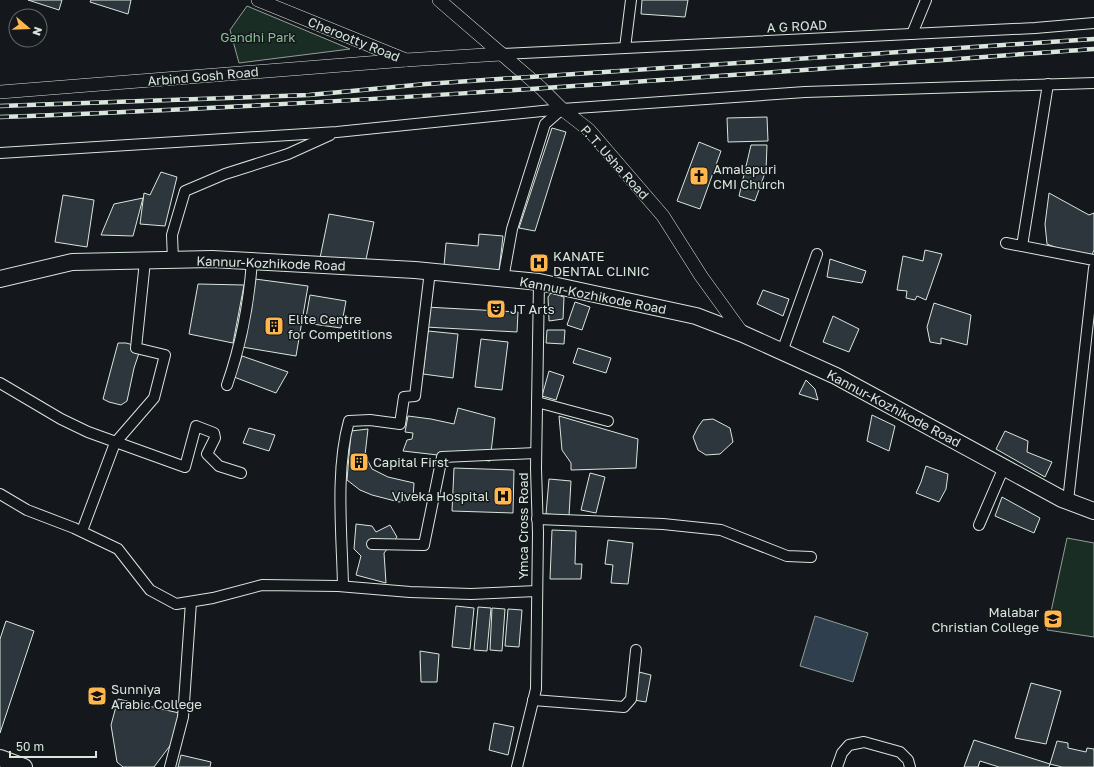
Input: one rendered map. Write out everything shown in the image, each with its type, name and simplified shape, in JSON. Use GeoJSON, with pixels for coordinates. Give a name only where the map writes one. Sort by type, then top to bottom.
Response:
{"type":"FeatureCollection","features":[{"type":"Feature","properties":{"kind":"main road","name":"Kannur-Kozhikode Road"},"geometry":{"type":"LineString","coordinates":[[0,279],[72,262],[212,259],[430,271],[540,282],[696,316],[743,334],[836,376],[1004,468],[1068,501],[1094,511]]}},
{"type":"Feature","properties":{"kind":"main road"},"geometry":{"type":"LineString","coordinates":[[0,758],[24,767]]}},
{"type":"Feature","properties":{"kind":"street","name":"Cherootty Road"},"geometry":{"type":"LineString","coordinates":[[258,0],[406,60],[501,54]]}},
{"type":"Feature","properties":{"kind":"street","name":"P. T. Usha Road"},"geometry":{"type":"LineString","coordinates":[[439,0],[541,88],[562,109],[589,130],[663,216],[701,276],[743,334]]}},
{"type":"Feature","properties":{"kind":"street"},"geometry":{"type":"LineString","coordinates":[[625,48],[631,0]]}},
{"type":"Feature","properties":{"kind":"street"},"geometry":{"type":"LineString","coordinates":[[912,34],[926,0]]}},
{"type":"Feature","properties":{"kind":"street","name":"A G ROAD"},"geometry":{"type":"LineString","coordinates":[[501,54],[1035,28],[1094,23]]}},
{"type":"Feature","properties":{"kind":"street","name":"Arbind Gosh Road"},"geometry":{"type":"LineString","coordinates":[[0,92],[406,60]]}},
{"type":"Feature","properties":{"kind":"street"},"geometry":{"type":"LineString","coordinates":[[0,153],[338,132],[562,109],[805,92],[1094,83]]}},
{"type":"Feature","properties":{"kind":"street"},"geometry":{"type":"LineString","coordinates":[[1022,246],[1048,84]]}},
{"type":"Feature","properties":{"kind":"street"},"geometry":{"type":"LineString","coordinates":[[503,278],[512,229],[545,124],[562,109]]}},
{"type":"Feature","properties":{"kind":"street"},"geometry":{"type":"LineString","coordinates":[[173,260],[172,235],[185,191],[226,174],[288,154],[338,132]]}},
{"type":"Feature","properties":{"kind":"street"},"geometry":{"type":"LineString","coordinates":[[1006,243],[1094,260]]}},
{"type":"Feature","properties":{"kind":"street"},"geometry":{"type":"LineString","coordinates":[[782,352],[816,254]]}},
{"type":"Feature","properties":{"kind":"street"},"geometry":{"type":"LineString","coordinates":[[82,531],[115,442],[154,398],[165,355],[136,348],[145,261]]}},
{"type":"Feature","properties":{"kind":"street"},"geometry":{"type":"LineString","coordinates":[[227,385],[235,362],[248,295],[252,261]]}},
{"type":"Feature","properties":{"kind":"street"},"geometry":{"type":"LineString","coordinates":[[1068,501],[1094,268]]}},
{"type":"Feature","properties":{"kind":"street"},"geometry":{"type":"LineString","coordinates":[[343,586],[341,494],[345,433],[349,421],[370,420],[400,424],[404,397],[415,396],[430,271]]}},
{"type":"Feature","properties":{"kind":"street","name":"Ymca Cross Road"},"geometry":{"type":"LineString","coordinates":[[516,767],[536,689],[536,453],[540,282]]}},
{"type":"Feature","properties":{"kind":"street"},"geometry":{"type":"LineString","coordinates":[[0,383],[61,419],[88,432],[185,467],[196,426],[214,433],[215,438],[207,454],[219,466],[241,473]]}},
{"type":"Feature","properties":{"kind":"street"},"geometry":{"type":"LineString","coordinates":[[537,402],[608,421]]}},
{"type":"Feature","properties":{"kind":"street"},"geometry":{"type":"LineString","coordinates":[[372,544],[424,545],[442,457],[536,453]]}},
{"type":"Feature","properties":{"kind":"street"},"geometry":{"type":"LineString","coordinates":[[979,525],[1004,468]]}},
{"type":"Feature","properties":{"kind":"street"},"geometry":{"type":"LineString","coordinates":[[0,494],[27,510],[82,531],[118,549],[150,590],[176,604],[213,598],[262,585],[343,586],[410,592],[471,594],[537,591]]}},
{"type":"Feature","properties":{"kind":"street"},"geometry":{"type":"LineString","coordinates":[[537,519],[663,524],[721,530],[787,556],[811,557]]}},
{"type":"Feature","properties":{"kind":"street"},"geometry":{"type":"LineString","coordinates":[[170,767],[183,717],[191,602]]}},
{"type":"Feature","properties":{"kind":"street"},"geometry":{"type":"LineString","coordinates":[[533,700],[624,707],[630,699],[636,650]]}},
{"type":"Feature","properties":{"kind":"street"},"geometry":{"type":"LineString","coordinates":[[837,767],[842,753],[849,745],[864,742],[900,752],[908,760],[910,767]]}},
{"type":"Feature","properties":{"kind":"green space","name":"Gandhi Park"},"geometry":{"type":"Polygon","coordinates":[[[247,6],[350,49],[239,63],[230,30],[247,6]]]}},
{"type":"Feature","properties":{"kind":"green space"},"geometry":{"type":"Polygon","coordinates":[[[1067,538],[1094,543],[1094,637],[1047,630],[1067,538]]]}},
{"type":"Feature","properties":{"kind":"water"},"geometry":{"type":"Polygon","coordinates":[[[815,616],[868,633],[853,682],[800,666],[815,616]]]}},
{"type":"Feature","properties":{"kind":"building"},"geometry":{"type":"Polygon","coordinates":[[[28,0],[62,0],[59,10],[28,0]]]}},
{"type":"Feature","properties":{"kind":"building"},"geometry":{"type":"Polygon","coordinates":[[[91,0],[131,0],[128,14],[90,2],[91,0]]]}},
{"type":"Feature","properties":{"kind":"building"},"geometry":{"type":"Polygon","coordinates":[[[642,0],[688,0],[685,17],[641,14],[642,0]]]}},
{"type":"Feature","properties":{"kind":"building"},"geometry":{"type":"Polygon","coordinates":[[[767,117],[768,141],[728,142],[727,118],[767,117]]]}},
{"type":"Feature","properties":{"kind":"building"},"geometry":{"type":"Polygon","coordinates":[[[552,128],[566,132],[535,231],[519,228],[552,128]]]}},
{"type":"Feature","properties":{"kind":"building","name":"Amalapuri CMI Church"},"geometry":{"type":"Polygon","coordinates":[[[699,142],[721,151],[700,209],[677,201],[699,142]]]}},
{"type":"Feature","properties":{"kind":"building"},"geometry":{"type":"Polygon","coordinates":[[[751,145],[767,145],[766,170],[755,201],[739,196],[751,145]]]}},
{"type":"Feature","properties":{"kind":"building"},"geometry":{"type":"Polygon","coordinates":[[[161,172],[177,177],[165,226],[140,224],[144,193],[150,195],[161,172]]]}},
{"type":"Feature","properties":{"kind":"building"},"geometry":{"type":"Polygon","coordinates":[[[1049,193],[1089,215],[1094,213],[1094,250],[1092,255],[1065,251],[1047,244],[1045,224],[1049,193]]]}},
{"type":"Feature","properties":{"kind":"building"},"geometry":{"type":"Polygon","coordinates":[[[63,195],[94,200],[87,247],[55,242],[63,195]]]}},
{"type":"Feature","properties":{"kind":"building"},"geometry":{"type":"Polygon","coordinates":[[[143,198],[133,236],[101,235],[114,204],[143,198]]]}},
{"type":"Feature","properties":{"kind":"building"},"geometry":{"type":"Polygon","coordinates":[[[329,214],[374,222],[365,264],[320,258],[329,214]]]}},
{"type":"Feature","properties":{"kind":"building"},"geometry":{"type":"Polygon","coordinates":[[[479,234],[503,236],[499,271],[444,266],[446,243],[478,246],[479,234]]]}},
{"type":"Feature","properties":{"kind":"building"},"geometry":{"type":"Polygon","coordinates":[[[925,250],[942,254],[926,300],[917,296],[915,300],[906,298],[907,291],[897,290],[903,256],[923,261],[925,250]]]}},
{"type":"Feature","properties":{"kind":"building"},"geometry":{"type":"Polygon","coordinates":[[[830,259],[866,271],[862,283],[827,277],[830,259]]]}},
{"type":"Feature","properties":{"kind":"building","name":"Elite Centre for Competitions"},"geometry":{"type":"Polygon","coordinates":[[[255,279],[308,286],[296,356],[242,347],[255,279]]]}},
{"type":"Feature","properties":{"kind":"building"},"geometry":{"type":"Polygon","coordinates":[[[198,284],[244,285],[233,343],[189,334],[198,284]]]}},
{"type":"Feature","properties":{"kind":"building"},"geometry":{"type":"Polygon","coordinates":[[[763,290],[789,299],[783,316],[757,304],[763,290]]]}},
{"type":"Feature","properties":{"kind":"building"},"geometry":{"type":"Polygon","coordinates":[[[551,293],[564,297],[563,319],[549,321],[548,297],[551,293]]]}},
{"type":"Feature","properties":{"kind":"building"},"geometry":{"type":"Polygon","coordinates":[[[310,295],[346,301],[341,328],[305,323],[310,295]]]}},
{"type":"Feature","properties":{"kind":"building"},"geometry":{"type":"Polygon","coordinates":[[[575,302],[590,307],[582,330],[567,325],[575,302]]]}},
{"type":"Feature","properties":{"kind":"building"},"geometry":{"type":"Polygon","coordinates":[[[934,303],[971,315],[967,345],[941,338],[941,344],[930,342],[927,327],[934,303]]]}},
{"type":"Feature","properties":{"kind":"building"},"geometry":{"type":"Polygon","coordinates":[[[426,307],[518,312],[517,332],[425,327],[426,307]]]}},
{"type":"Feature","properties":{"kind":"building"},"geometry":{"type":"Polygon","coordinates":[[[833,316],[859,329],[849,352],[823,342],[833,316]]]}},
{"type":"Feature","properties":{"kind":"building"},"geometry":{"type":"Polygon","coordinates":[[[547,330],[565,330],[564,344],[546,343],[547,330]]]}},
{"type":"Feature","properties":{"kind":"building"},"geometry":{"type":"Polygon","coordinates":[[[428,331],[458,334],[453,378],[423,374],[428,331]]]}},
{"type":"Feature","properties":{"kind":"building"},"geometry":{"type":"Polygon","coordinates":[[[481,339],[508,342],[502,390],[475,387],[481,339]]]}},
{"type":"Feature","properties":{"kind":"building"},"geometry":{"type":"Polygon","coordinates":[[[118,343],[126,343],[141,347],[134,368],[127,401],[121,405],[103,399],[118,343]]]}},
{"type":"Feature","properties":{"kind":"building"},"geometry":{"type":"Polygon","coordinates":[[[578,348],[611,358],[606,373],[573,363],[578,348]]]}},
{"type":"Feature","properties":{"kind":"building"},"geometry":{"type":"Polygon","coordinates":[[[242,356],[288,372],[276,393],[234,377],[242,356]]]}},
{"type":"Feature","properties":{"kind":"building"},"geometry":{"type":"Polygon","coordinates":[[[549,371],[564,376],[556,400],[542,396],[549,371]]]}},
{"type":"Feature","properties":{"kind":"building"},"geometry":{"type":"Polygon","coordinates":[[[806,380],[815,389],[818,400],[799,394],[806,380]]]}},
{"type":"Feature","properties":{"kind":"building"},"geometry":{"type":"Polygon","coordinates":[[[458,408],[495,418],[490,461],[403,451],[407,440],[412,439],[413,433],[405,432],[408,416],[454,424],[458,408]]]}},
{"type":"Feature","properties":{"kind":"building"},"geometry":{"type":"Polygon","coordinates":[[[872,415],[895,426],[889,451],[867,441],[872,415]]]}},
{"type":"Feature","properties":{"kind":"building"},"geometry":{"type":"Polygon","coordinates":[[[559,416],[638,439],[636,468],[571,470],[571,463],[562,450],[559,416]]]}},
{"type":"Feature","properties":{"kind":"building"},"geometry":{"type":"Polygon","coordinates":[[[713,419],[730,428],[733,442],[720,454],[706,455],[698,450],[693,437],[703,420],[713,419]]]}},
{"type":"Feature","properties":{"kind":"building"},"geometry":{"type":"Polygon","coordinates":[[[249,428],[275,435],[269,451],[243,443],[249,428]]]}},
{"type":"Feature","properties":{"kind":"building","name":"Capital First"},"geometry":{"type":"Polygon","coordinates":[[[368,429],[365,455],[372,469],[388,477],[414,483],[413,499],[399,502],[372,495],[360,490],[347,480],[351,431],[368,429]]]}},
{"type":"Feature","properties":{"kind":"building"},"geometry":{"type":"Polygon","coordinates":[[[1005,431],[1028,441],[1027,452],[1052,462],[1045,477],[996,449],[1005,431]]]}},
{"type":"Feature","properties":{"kind":"building"},"geometry":{"type":"Polygon","coordinates":[[[926,466],[948,474],[946,489],[939,502],[916,493],[926,466]]]}},
{"type":"Feature","properties":{"kind":"building"},"geometry":{"type":"Polygon","coordinates":[[[454,468],[514,470],[513,513],[452,511],[454,468]]]}},
{"type":"Feature","properties":{"kind":"building"},"geometry":{"type":"Polygon","coordinates":[[[590,473],[605,477],[596,513],[581,510],[590,473]]]}},
{"type":"Feature","properties":{"kind":"building"},"geometry":{"type":"Polygon","coordinates":[[[549,479],[571,481],[569,516],[546,514],[549,479]]]}},
{"type":"Feature","properties":{"kind":"building"},"geometry":{"type":"Polygon","coordinates":[[[1002,497],[1040,518],[1034,533],[995,516],[1002,497]]]}},
{"type":"Feature","properties":{"kind":"building"},"geometry":{"type":"Polygon","coordinates":[[[356,524],[372,526],[376,532],[390,525],[397,537],[384,553],[386,583],[356,575],[361,556],[354,549],[356,524]]]}},
{"type":"Feature","properties":{"kind":"building"},"geometry":{"type":"Polygon","coordinates":[[[552,530],[576,531],[575,564],[582,564],[581,579],[550,579],[552,530]]]}},
{"type":"Feature","properties":{"kind":"building"},"geometry":{"type":"Polygon","coordinates":[[[608,540],[633,543],[628,584],[611,583],[613,565],[605,564],[608,540]]]}},
{"type":"Feature","properties":{"kind":"building"},"geometry":{"type":"Polygon","coordinates":[[[456,606],[474,608],[470,649],[452,647],[456,606]]]}},
{"type":"Feature","properties":{"kind":"building"},"geometry":{"type":"Polygon","coordinates":[[[478,607],[491,608],[487,651],[474,650],[478,607]]]}},
{"type":"Feature","properties":{"kind":"building"},"geometry":{"type":"Polygon","coordinates":[[[492,608],[505,609],[502,651],[490,650],[492,608]]]}},
{"type":"Feature","properties":{"kind":"building"},"geometry":{"type":"Polygon","coordinates":[[[508,609],[522,610],[519,647],[505,646],[508,609]]]}},
{"type":"Feature","properties":{"kind":"building"},"geometry":{"type":"Polygon","coordinates":[[[6,621],[34,631],[0,733],[0,639],[6,621]]]}},
{"type":"Feature","properties":{"kind":"building"},"geometry":{"type":"Polygon","coordinates":[[[420,651],[439,654],[437,682],[421,682],[420,651]]]}},
{"type":"Feature","properties":{"kind":"building"},"geometry":{"type":"Polygon","coordinates":[[[639,672],[651,675],[646,702],[634,700],[639,672]]]}},
{"type":"Feature","properties":{"kind":"building"},"geometry":{"type":"Polygon","coordinates":[[[1031,683],[1061,691],[1046,744],[1015,738],[1031,683]]]}},
{"type":"Feature","properties":{"kind":"building"},"geometry":{"type":"Polygon","coordinates":[[[118,699],[179,713],[172,743],[154,767],[123,767],[117,762],[111,725],[118,699]]]}},
{"type":"Feature","properties":{"kind":"building"},"geometry":{"type":"Polygon","coordinates":[[[494,723],[514,727],[508,755],[489,750],[494,723]]]}},
{"type":"Feature","properties":{"kind":"building"},"geometry":{"type":"Polygon","coordinates":[[[974,740],[1050,764],[1049,767],[999,767],[980,761],[978,767],[964,767],[974,740]]]}},
{"type":"Feature","properties":{"kind":"building"},"geometry":{"type":"Polygon","coordinates":[[[1057,741],[1068,743],[1068,748],[1086,752],[1087,748],[1094,749],[1094,767],[1062,767],[1050,764],[1057,741]]]}},
{"type":"Feature","properties":{"kind":"building"},"geometry":{"type":"Polygon","coordinates":[[[181,755],[211,762],[210,767],[178,767],[181,755]]]}},
{"type":"Feature","properties":{"kind":"railway"},"geometry":{"type":"LineString","coordinates":[[0,106],[309,95],[426,84],[1094,39]]}},
{"type":"Feature","properties":{"kind":"railway"},"geometry":{"type":"LineString","coordinates":[[0,117],[274,105],[411,97],[1094,49]]}},
{"type":"Feature","properties":{"kind":"place","name":"Amalapuri CMI Church"},"geometry":{"type":"Point","coordinates":[699,176]}},
{"type":"Feature","properties":{"kind":"place","name":"KANATE DENTAL CLINIC"},"geometry":{"type":"Point","coordinates":[539,263]}},
{"type":"Feature","properties":{"kind":"place","name":"JT Arts"},"geometry":{"type":"Point","coordinates":[496,309]}},
{"type":"Feature","properties":{"kind":"place","name":"Elite Centre for Competitions"},"geometry":{"type":"Point","coordinates":[274,326]}},
{"type":"Feature","properties":{"kind":"place","name":"Capital First"},"geometry":{"type":"Point","coordinates":[359,462]}},
{"type":"Feature","properties":{"kind":"place","name":"Viveka Hospital"},"geometry":{"type":"Point","coordinates":[503,496]}},
{"type":"Feature","properties":{"kind":"place","name":"Malabar Christian College"},"geometry":{"type":"Point","coordinates":[1053,619]}},
{"type":"Feature","properties":{"kind":"place","name":"Sunniya Arabic College"},"geometry":{"type":"Point","coordinates":[97,696]}}]}
